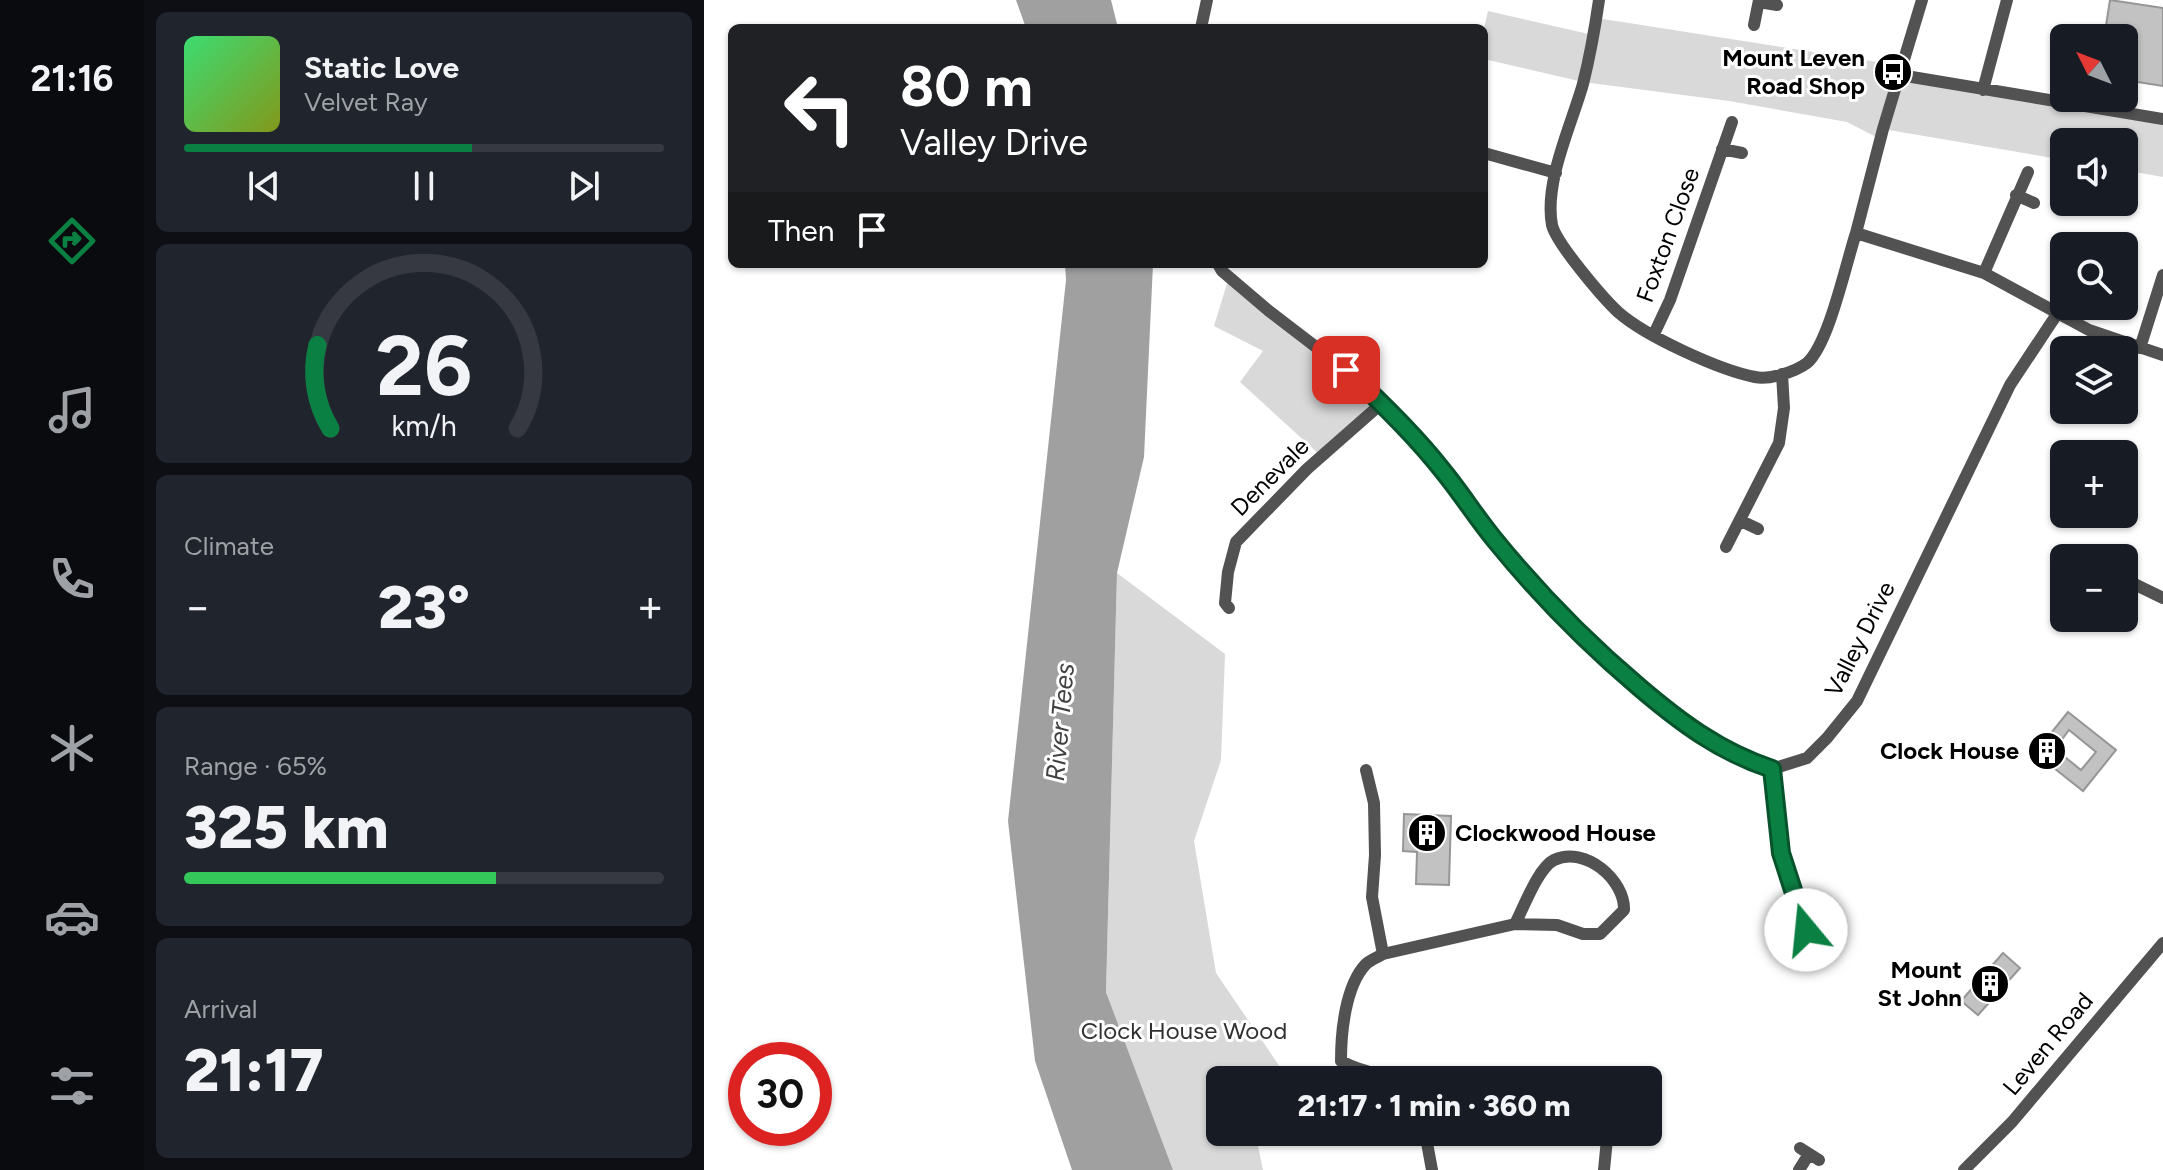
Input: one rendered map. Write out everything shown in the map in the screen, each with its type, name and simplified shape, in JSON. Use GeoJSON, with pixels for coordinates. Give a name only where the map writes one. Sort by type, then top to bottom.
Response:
{"type":"FeatureCollection","features":[{"type":"Feature","properties":{"kind":"street"},"geometry":{"type":"LineString","coordinates":[[1202,24],[1207,0]]}},
{"type":"Feature","properties":{"kind":"street"},"geometry":{"type":"LineString","coordinates":[[1599,0],[1583,82],[1549,204],[1553,229],[1571,258],[1618,312],[1702,358],[1757,378],[1782,374],[1807,362],[1824,337],[1922,0]]}},
{"type":"Feature","properties":{"kind":"street"},"geometry":{"type":"LineString","coordinates":[[1983,90],[2007,0]]}},
{"type":"Feature","properties":{"kind":"street"},"geometry":{"type":"LineString","coordinates":[[1754,25],[1759,1],[1777,5]]}},
{"type":"Feature","properties":{"kind":"street"},"geometry":{"type":"LineString","coordinates":[[1900,75],[2163,119]]}},
{"type":"Feature","properties":{"kind":"street","name":"Foxton Close"},"geometry":{"type":"LineString","coordinates":[[1654,334],[1670,300],[1732,122]]}},
{"type":"Feature","properties":{"kind":"street","name":"Foxton Close"},"geometry":{"type":"LineString","coordinates":[[1722,149],[1742,153]]}},
{"type":"Feature","properties":{"kind":"street"},"geometry":{"type":"LineString","coordinates":[[1488,154],[1556,173]]}},
{"type":"Feature","properties":{"kind":"street"},"geometry":{"type":"LineString","coordinates":[[1984,273],[2028,172]]}},
{"type":"Feature","properties":{"kind":"street"},"geometry":{"type":"LineString","coordinates":[[2016,195],[2034,203]]}},
{"type":"Feature","properties":{"kind":"street"},"geometry":{"type":"LineString","coordinates":[[1856,233],[1984,273],[2050,310]]}},
{"type":"Feature","properties":{"kind":"street"},"geometry":{"type":"LineString","coordinates":[[1220,268],[1382,403],[1442,469],[1494,540],[1613,665],[1676,718],[1715,745],[1744,760],[1772,769],[1781,853],[1807,936],[1822,926]]}},
{"type":"Feature","properties":{"kind":"street"},"geometry":{"type":"LineString","coordinates":[[2140,348],[2163,275]]}},
{"type":"Feature","properties":{"kind":"street","name":"Valley Drive"},"geometry":{"type":"LineString","coordinates":[[1772,769],[1807,758],[1857,701],[2010,385],[2053,320]]}},
{"type":"Feature","properties":{"kind":"street"},"geometry":{"type":"LineString","coordinates":[[2069,320],[2163,355]]}},
{"type":"Feature","properties":{"kind":"street"},"geometry":{"type":"LineString","coordinates":[[1726,547],[1779,443],[1784,408],[1782,374]]}},
{"type":"Feature","properties":{"kind":"street","name":"Denevale"},"geometry":{"type":"LineString","coordinates":[[1231,605],[1228,572],[1236,542],[1307,469],[1382,403]]}},
{"type":"Feature","properties":{"kind":"street"},"geometry":{"type":"LineString","coordinates":[[1741,521],[1758,529]]}},
{"type":"Feature","properties":{"kind":"street"},"geometry":{"type":"LineString","coordinates":[[2138,586],[2163,598]]}},
{"type":"Feature","properties":{"kind":"street"},"geometry":{"type":"LineString","coordinates":[[1363,776],[1374,803],[1372,897],[1383,954]]}},
{"type":"Feature","properties":{"kind":"street"},"geometry":{"type":"LineString","coordinates":[[1351,1066],[1341,1061],[1341,1030],[1353,985],[1367,964],[1383,954],[1515,924],[1557,925],[1583,934],[1600,934],[1624,910],[1625,898],[1612,877],[1594,864],[1579,857],[1554,860],[1539,875],[1515,924]]}},
{"type":"Feature","properties":{"kind":"street","name":"Leven Road"},"geometry":{"type":"LineString","coordinates":[[1964,1170],[2012,1122],[2163,943]]}},
{"type":"Feature","properties":{"kind":"street"},"geometry":{"type":"LineString","coordinates":[[1428,1146],[1432,1170]]}},
{"type":"Feature","properties":{"kind":"street"},"geometry":{"type":"LineString","coordinates":[[1604,1170],[1606,1146]]}},
{"type":"Feature","properties":{"kind":"street"},"geometry":{"type":"LineString","coordinates":[[1799,1170],[1809,1154]]}},
{"type":"Feature","properties":{"kind":"green space"},"geometry":{"type":"Polygon","coordinates":[[[1488,11],[1593,35],[1597,18],[1903,66],[1900,74],[2050,99],[2050,112],[2127,112],[2163,118],[2163,177],[2138,173],[2138,128],[2050,128],[2050,158],[1883,129],[1880,139],[1847,122],[1729,101],[1583,82],[1488,60],[1488,24],[1485,24],[1488,11]]]}},
{"type":"Feature","properties":{"kind":"green space"},"geometry":{"type":"Polygon","coordinates":[[[1229,277],[1382,403],[1321,456],[1240,382],[1263,351],[1214,326],[1229,277]]]}},
{"type":"Feature","properties":{"kind":"green space","name":"Clock House Wood"},"geometry":{"type":"Polygon","coordinates":[[[1117,573],[1225,654],[1221,760],[1194,841],[1216,973],[1279,1066],[1206,1066],[1206,1146],[1258,1146],[1263,1170],[1173,1170],[1106,992],[1117,573]]]}},
{"type":"Feature","properties":{"kind":"water"},"geometry":{"type":"Polygon","coordinates":[[[1016,0],[1111,0],[1117,24],[1025,24],[1016,0]]]}},
{"type":"Feature","properties":{"kind":"water","name":"River Tees"},"geometry":{"type":"Polygon","coordinates":[[[1065,268],[1153,268],[1144,457],[1117,573],[1106,992],[1173,1170],[1072,1170],[1035,1061],[1008,821],[1065,268]]]}},
{"type":"Feature","properties":{"kind":"building"},"geometry":{"type":"Polygon","coordinates":[[[2110,0],[2163,8],[2163,86],[2138,82],[2138,24],[2106,24],[2110,0]]]}},
{"type":"Feature","properties":{"kind":"building","name":"Clock House"},"geometry":{"type":"Polygon","coordinates":[[[2068,712],[2116,750],[2083,791],[2035,753],[2068,712]],[[2069,730],[2055,749],[2081,770],[2096,752],[2069,730]]]}},
{"type":"Feature","properties":{"kind":"building","name":"Clockwood House"},"geometry":{"type":"Polygon","coordinates":[[[1404,814],[1451,816],[1449,885],[1416,884],[1417,852],[1403,851],[1404,814]]]}},
{"type":"Feature","properties":{"kind":"building","name":"Mount St John"},"geometry":{"type":"Polygon","coordinates":[[[2003,953],[2020,968],[1978,1015],[1961,1001],[2003,953]]]}},
{"type":"Feature","properties":{"kind":"place","name":"Mount Leven Road Shop"},"geometry":{"type":"Point","coordinates":[1893,72]}},
{"type":"Feature","properties":{"kind":"place","name":"Clock House"},"geometry":{"type":"Point","coordinates":[2047,751]}},
{"type":"Feature","properties":{"kind":"place","name":"Clockwood House"},"geometry":{"type":"Point","coordinates":[1427,833]}},
{"type":"Feature","properties":{"kind":"place","name":"Mount St John"},"geometry":{"type":"Point","coordinates":[1990,984]}},
{"type":"Feature","properties":{"kind":"route"},"geometry":{"type":"LineString","coordinates":[[1346,370],[1406,427],[1442,469],[1494,540],[1613,665],[1676,718],[1715,745],[1744,760],[1772,769],[1781,853],[1806,930]]}}]}
